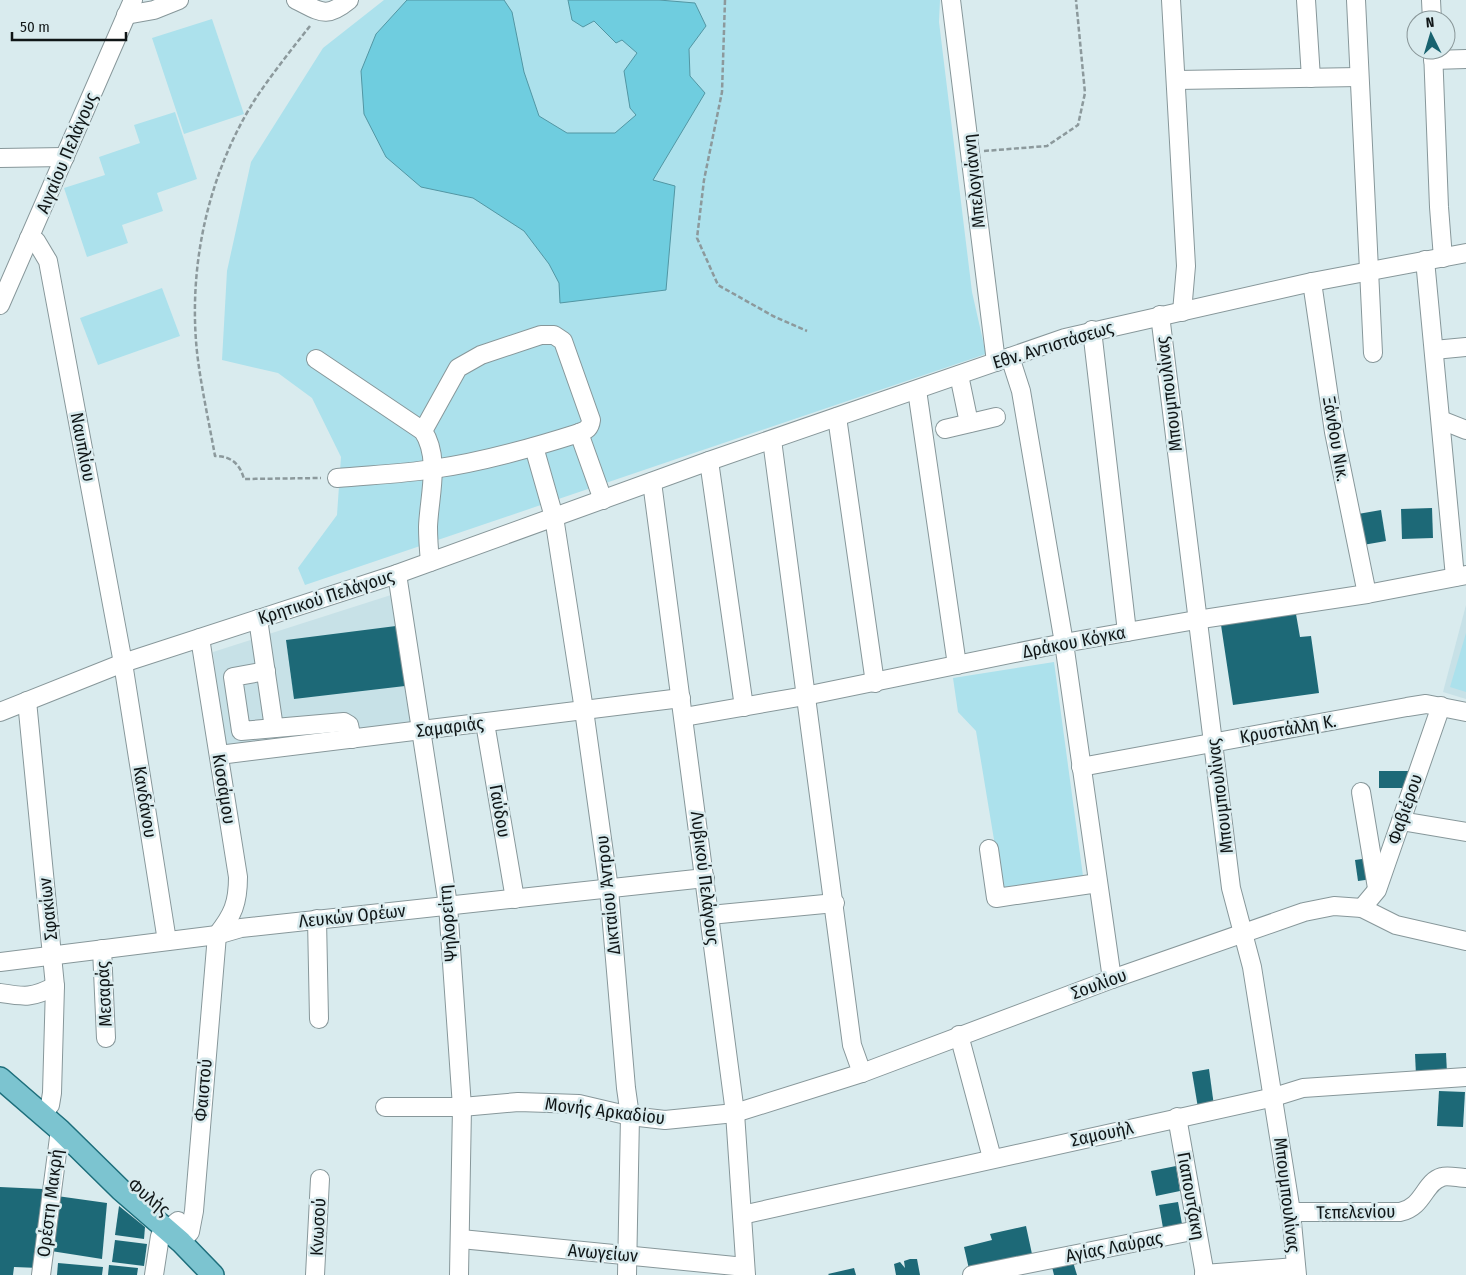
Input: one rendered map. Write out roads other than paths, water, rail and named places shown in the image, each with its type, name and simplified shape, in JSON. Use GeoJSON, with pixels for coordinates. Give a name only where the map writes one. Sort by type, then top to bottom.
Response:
{"type":"FeatureCollection","features":[{"type":"Feature","properties":{"kind":"main road","name":"Φυλής"},"geometry":{"type":"LineString","coordinates":[[0,1078],[60,1130],[131,1181],[179,1231],[229,1275]]}},
{"type":"Feature","properties":{"kind":"main road","name":"Φυλής"},"geometry":{"type":"LineString","coordinates":[[179,1231],[213,1275]]}},
{"type":"Feature","properties":{"kind":"street"},"geometry":{"type":"LineString","coordinates":[[129,7],[154,10],[179,0]]}},
{"type":"Feature","properties":{"kind":"street"},"geometry":{"type":"LineString","coordinates":[[296,0],[321,12],[335,11],[349,0]]}},
{"type":"Feature","properties":{"kind":"street","name":"Μπελογιάννη"},"geometry":{"type":"LineString","coordinates":[[951,0],[972,152],[985,277],[1003,359],[1021,391],[1064,643],[1112,979]]}},
{"type":"Feature","properties":{"kind":"street","name":"Μπουμπουλίνας"},"geometry":{"type":"LineString","coordinates":[[1171,0],[1186,266],[1182,312]]}},
{"type":"Feature","properties":{"kind":"street"},"geometry":{"type":"LineString","coordinates":[[1306,0],[1311,78]]}},
{"type":"Feature","properties":{"kind":"street"},"geometry":{"type":"LineString","coordinates":[[1356,0],[1373,353]]}},
{"type":"Feature","properties":{"kind":"street","name":"Αιγαίου Πελάγους"},"geometry":{"type":"LineString","coordinates":[[0,305],[7,274],[29,238],[129,7]]}},
{"type":"Feature","properties":{"kind":"street"},"geometry":{"type":"LineString","coordinates":[[1433,60],[1443,258]]}},
{"type":"Feature","properties":{"kind":"street"},"geometry":{"type":"LineString","coordinates":[[1176,80],[1359,77]]}},
{"type":"Feature","properties":{"kind":"street"},"geometry":{"type":"LineString","coordinates":[[0,158],[65,157]]}},
{"type":"Feature","properties":{"kind":"street","name":"Ναυπλίου"},"geometry":{"type":"LineString","coordinates":[[29,238],[36,241],[48,261],[123,663]]}},
{"type":"Feature","properties":{"kind":"street","name":"Εθν. Αντιστάσεως"},"geometry":{"type":"LineString","coordinates":[[652,482],[1003,359],[1092,330],[1160,314],[1182,312],[1312,282],[1466,253]]}},
{"type":"Feature","properties":{"kind":"street"},"geometry":{"type":"LineString","coordinates":[[1425,260],[1461,576]]}},
{"type":"Feature","properties":{"kind":"street","name":"Ξάνθου Νικ."},"geometry":{"type":"LineString","coordinates":[[1312,282],[1334,432],[1367,594]]}},
{"type":"Feature","properties":{"kind":"street","name":"Μπουμπουλίνας"},"geometry":{"type":"LineString","coordinates":[[1160,314],[1196,620],[1214,742],[1231,888],[1241,934],[1252,967],[1291,1212],[1296,1271]]}},
{"type":"Feature","properties":{"kind":"street"},"geometry":{"type":"LineString","coordinates":[[1092,330],[1127,632]]}},
{"type":"Feature","properties":{"kind":"street"},"geometry":{"type":"LineString","coordinates":[[337,478],[432,470],[534,447],[586,431],[591,425],[591,420],[563,341],[554,335],[541,335],[481,355],[458,368],[424,431]]}},
{"type":"Feature","properties":{"kind":"street"},"geometry":{"type":"LineString","coordinates":[[1434,350],[1466,347]]}},
{"type":"Feature","properties":{"kind":"street"},"geometry":{"type":"LineString","coordinates":[[316,359],[424,431],[429,438],[432,470],[428,527],[430,562]]}},
{"type":"Feature","properties":{"kind":"street"},"geometry":{"type":"LineString","coordinates":[[959,375],[969,423]]}},
{"type":"Feature","properties":{"kind":"street"},"geometry":{"type":"LineString","coordinates":[[917,390],[957,665]]}},
{"type":"Feature","properties":{"kind":"street"},"geometry":{"type":"LineString","coordinates":[[837,417],[875,683]]}},
{"type":"Feature","properties":{"kind":"street"},"geometry":{"type":"LineString","coordinates":[[945,429],[996,417]]}},
{"type":"Feature","properties":{"kind":"street"},"geometry":{"type":"LineString","coordinates":[[1442,420],[1466,430]]}},
{"type":"Feature","properties":{"kind":"street"},"geometry":{"type":"LineString","coordinates":[[579,433],[603,500]]}},
{"type":"Feature","properties":{"kind":"street"},"geometry":{"type":"LineString","coordinates":[[772,440],[805,696],[835,903],[852,1045],[862,1073]]}},
{"type":"Feature","properties":{"kind":"street","name":"Δικταίου Άντρου"},"geometry":{"type":"LineString","coordinates":[[534,447],[554,517],[609,889],[630,1116],[629,1238],[626,1255],[626,1275]]}},
{"type":"Feature","properties":{"kind":"street"},"geometry":{"type":"LineString","coordinates":[[709,461],[744,707]]}},
{"type":"Feature","properties":{"kind":"street","name":"Κρητικού Πελάγους"},"geometry":{"type":"LineString","coordinates":[[0,712],[123,663],[397,574],[652,482]]}},
{"type":"Feature","properties":{"kind":"street","name":"Λυβικού Πελάγους"},"geometry":{"type":"LineString","coordinates":[[652,482],[735,1113],[746,1271]]}},
{"type":"Feature","properties":{"kind":"street","name":"Ψηλορείτη"},"geometry":{"type":"LineString","coordinates":[[397,574],[448,905],[462,1107],[460,1275]]}},
{"type":"Feature","properties":{"kind":"street","name":"Δράκου Κόγκα"},"geometry":{"type":"LineString","coordinates":[[684,717],[875,683],[1064,643],[1196,620],[1367,594],[1461,576]]}},
{"type":"Feature","properties":{"kind":"street"},"geometry":{"type":"LineString","coordinates":[[258,619],[274,728]]}},
{"type":"Feature","properties":{"kind":"street","name":"Κισσάμου"},"geometry":{"type":"LineString","coordinates":[[200,638],[238,877],[238,898],[229,920],[217,934]]}},
{"type":"Feature","properties":{"kind":"street","name":"Κανδάνου"},"geometry":{"type":"LineString","coordinates":[[123,663],[166,942]]}},
{"type":"Feature","properties":{"kind":"street"},"geometry":{"type":"LineString","coordinates":[[266,671],[234,677],[239,729],[244,731],[344,722],[349,725],[352,739]]}},
{"type":"Feature","properties":{"kind":"street","name":"Σαμαριάς"},"geometry":{"type":"LineString","coordinates":[[219,755],[681,698]]}},
{"type":"Feature","properties":{"kind":"street","name":"Σφακίων"},"geometry":{"type":"LineString","coordinates":[[27,701],[55,986],[52,1093],[50,1105],[42,1115]]}},
{"type":"Feature","properties":{"kind":"street","name":"Κρυστάλλη Κ."},"geometry":{"type":"LineString","coordinates":[[1082,767],[1426,704],[1466,712]]}},
{"type":"Feature","properties":{"kind":"street","name":"Φαβιέρου"},"geometry":{"type":"LineString","coordinates":[[1362,908],[1377,890],[1441,706]]}},
{"type":"Feature","properties":{"kind":"street","name":"Γαύδου"},"geometry":{"type":"LineString","coordinates":[[485,723],[515,898]]}},
{"type":"Feature","properties":{"kind":"street"},"geometry":{"type":"LineString","coordinates":[[1361,792],[1377,890]]}},
{"type":"Feature","properties":{"kind":"street"},"geometry":{"type":"LineString","coordinates":[[1402,821],[1466,832]]}},
{"type":"Feature","properties":{"kind":"street"},"geometry":{"type":"LineString","coordinates":[[989,849],[996,898],[1098,883]]}},
{"type":"Feature","properties":{"kind":"street","name":"Λευκών Ορέων"},"geometry":{"type":"LineString","coordinates":[[0,962],[166,942],[241,928],[705,878]]}},
{"type":"Feature","properties":{"kind":"street"},"geometry":{"type":"LineString","coordinates":[[710,915],[835,903]]}},
{"type":"Feature","properties":{"kind":"street","name":"Σουλίου"},"geometry":{"type":"LineString","coordinates":[[735,1113],[862,1073],[1112,979],[1304,912],[1334,906],[1362,908],[1396,926],[1466,941]]}},
{"type":"Feature","properties":{"kind":"street"},"geometry":{"type":"LineString","coordinates":[[317,919],[319,1019]]}},
{"type":"Feature","properties":{"kind":"street","name":"Φαιστού"},"geometry":{"type":"LineString","coordinates":[[154,1275],[160,1236],[179,1231],[194,1211],[217,934]]}},
{"type":"Feature","properties":{"kind":"street","name":"Μεσαράς"},"geometry":{"type":"LineString","coordinates":[[102,949],[106,1038]]}},
{"type":"Feature","properties":{"kind":"street"},"geometry":{"type":"LineString","coordinates":[[0,993],[24,997],[38,995],[55,986]]}},
{"type":"Feature","properties":{"kind":"street"},"geometry":{"type":"LineString","coordinates":[[959,1036],[992,1158]]}},
{"type":"Feature","properties":{"kind":"street","name":"Σαμουήλ"},"geometry":{"type":"LineString","coordinates":[[742,1215],[992,1158],[1274,1097],[1303,1088],[1466,1077]]}},
{"type":"Feature","properties":{"kind":"street","name":"Μονής Αρκαδίου"},"geometry":{"type":"LineString","coordinates":[[385,1107],[462,1107],[518,1102],[578,1104],[630,1116],[665,1120],[735,1113]]}},
{"type":"Feature","properties":{"kind":"street","name":"Γιαπουτζακη"},"geometry":{"type":"LineString","coordinates":[[1177,1117],[1204,1274]]}},
{"type":"Feature","properties":{"kind":"street","name":"Ορέστη Μακρή"},"geometry":{"type":"LineString","coordinates":[[40,1275],[60,1130]]}},
{"type":"Feature","properties":{"kind":"street","name":"Τεπελενίου"},"geometry":{"type":"LineString","coordinates":[[1291,1212],[1400,1212],[1411,1210],[1430,1186],[1442,1177],[1466,1178]]}},
{"type":"Feature","properties":{"kind":"street","name":"Κνωσού"},"geometry":{"type":"LineString","coordinates":[[315,1275],[320,1179]]}},
{"type":"Feature","properties":{"kind":"street","name":"Αγίας Λαύρας"},"geometry":{"type":"LineString","coordinates":[[972,1275],[1197,1230]]}},
{"type":"Feature","properties":{"kind":"street","name":"Ανωγείων"},"geometry":{"type":"LineString","coordinates":[[461,1239],[626,1255],[746,1271]]}},
{"type":"Feature","properties":{"kind":"street"},"geometry":{"type":"LineString","coordinates":[[1204,1274],[1296,1271]]}}]}
